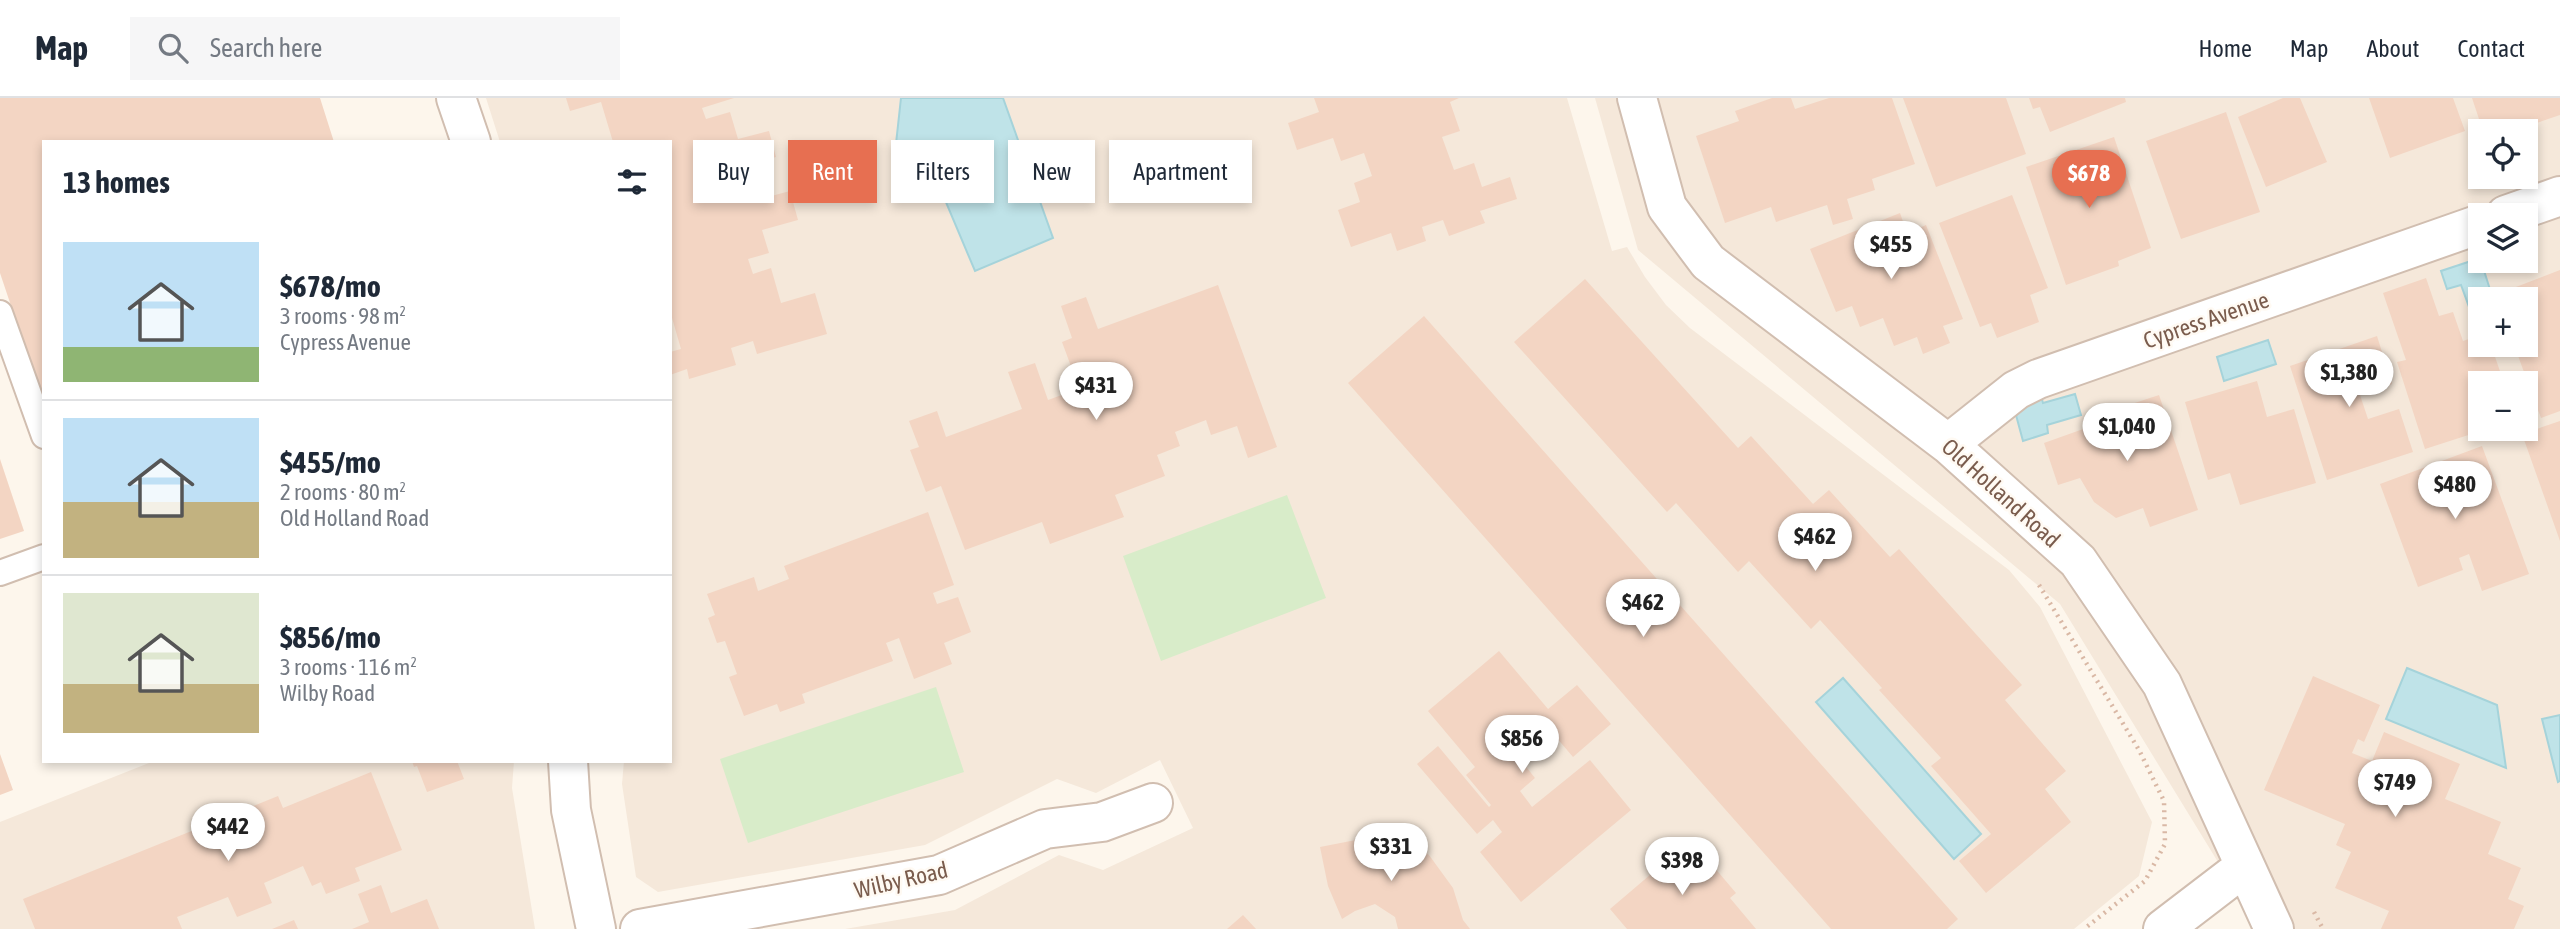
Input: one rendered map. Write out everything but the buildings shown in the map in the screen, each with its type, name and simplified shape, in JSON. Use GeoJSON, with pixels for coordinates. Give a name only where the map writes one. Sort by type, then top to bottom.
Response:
{"type":"FeatureCollection","features":[{"type":"Feature","properties":{"kind":"street"},"geometry":{"type":"LineString","coordinates":[[456,98],[470,140]]}},
{"type":"Feature","properties":{"kind":"street","name":"Old Holland Road"},"geometry":{"type":"LineString","coordinates":[[1637,98],[1667,207],[1708,262],[1948,444],[2082,567],[2162,684],[2274,929]]}},
{"type":"Feature","properties":{"kind":"street"},"geometry":{"type":"LineString","coordinates":[[2538,204],[2560,196]]}},
{"type":"Feature","properties":{"kind":"street","name":"Cypress Avenue"},"geometry":{"type":"LineString","coordinates":[[1948,444],[2016,390],[2038,379],[2468,229]]}},
{"type":"Feature","properties":{"kind":"street"},"geometry":{"type":"LineString","coordinates":[[568,763],[571,810],[596,929]]}},
{"type":"Feature","properties":{"kind":"street","name":"Wilby Road"},"geometry":{"type":"LineString","coordinates":[[640,929],[939,875],[1045,829],[1102,822],[1153,803]]}},
{"type":"Feature","properties":{"kind":"street"},"geometry":{"type":"LineString","coordinates":[[2162,929],[2244,867]]}},
{"type":"Feature","properties":{"kind":"lane"},"geometry":{"type":"LineString","coordinates":[[0,313],[42,430]]}},
{"type":"Feature","properties":{"kind":"lane"},"geometry":{"type":"LineString","coordinates":[[0,573],[42,558]]}},
{"type":"Feature","properties":{"kind":"path"},"geometry":{"type":"LineString","coordinates":[[2053,605],[2139,750],[2164,801],[2165,844],[2145,881],[2084,929]]}},
{"type":"Feature","properties":{"kind":"shaded area"},"geometry":{"type":"Polygon","coordinates":[[[486,98],[1567,98],[1612,251],[1627,247],[1666,305],[1690,328],[2009,570],[2040,607],[2152,822],[2139,876],[2074,929],[845,929],[955,910],[1059,855],[1103,870],[1193,828],[1160,760],[1096,793],[1057,779],[925,845],[658,892],[636,877],[622,784],[624,763],[672,763],[672,140],[499,140],[486,98]]]}},
{"type":"Feature","properties":{"kind":"shaded area"},"geometry":{"type":"Polygon","coordinates":[[[1595,98],[2560,98],[2560,929],[2259,929],[2060,604],[1638,250],[1595,98]]]}},
{"type":"Feature","properties":{"kind":"shaded area"},"geometry":{"type":"Polygon","coordinates":[[[149,763],[514,763],[512,788],[535,929],[0,929],[0,822],[149,763]]]}},
{"type":"Feature","properties":{"kind":"green space"},"geometry":{"type":"Polygon","coordinates":[[[1287,495],[1326,598],[1161,661],[1123,556],[1287,495]]]}},
{"type":"Feature","properties":{"kind":"green space"},"geometry":{"type":"Polygon","coordinates":[[[936,687],[964,772],[748,843],[720,759],[936,687]]]}},
{"type":"Feature","properties":{"kind":"water"},"geometry":{"type":"Polygon","coordinates":[[[901,98],[1003,98],[1018,140],[1008,140],[1008,203],[1040,203],[1053,238],[975,271],[946,203],[994,203],[994,140],[896,140],[901,98]]]}},
{"type":"Feature","properties":{"kind":"water"},"geometry":{"type":"Polygon","coordinates":[[[2468,262],[2468,273],[2485,273],[2489,287],[2468,287],[2468,304],[2461,285],[2447,289],[2441,271],[2468,262]]]}},
{"type":"Feature","properties":{"kind":"water"},"geometry":{"type":"Polygon","coordinates":[[[2268,340],[2276,364],[2224,381],[2217,357],[2268,340]]]}},
{"type":"Feature","properties":{"kind":"water"},"geometry":{"type":"Polygon","coordinates":[[[2075,394],[2081,415],[2047,425],[2048,433],[2023,441],[2013,404],[2041,396],[2043,403],[2075,394]]]}},
{"type":"Feature","properties":{"kind":"water"},"geometry":{"type":"Polygon","coordinates":[[[2407,668],[2497,705],[2506,768],[2386,719],[2407,668]]]}},
{"type":"Feature","properties":{"kind":"water"},"geometry":{"type":"Polygon","coordinates":[[[1843,678],[1981,834],[1954,859],[1816,702],[1843,678]]]}},
{"type":"Feature","properties":{"kind":"water"},"geometry":{"type":"Polygon","coordinates":[[[2560,715],[2560,781],[2558,782],[2542,719],[2560,715]]]}}]}
